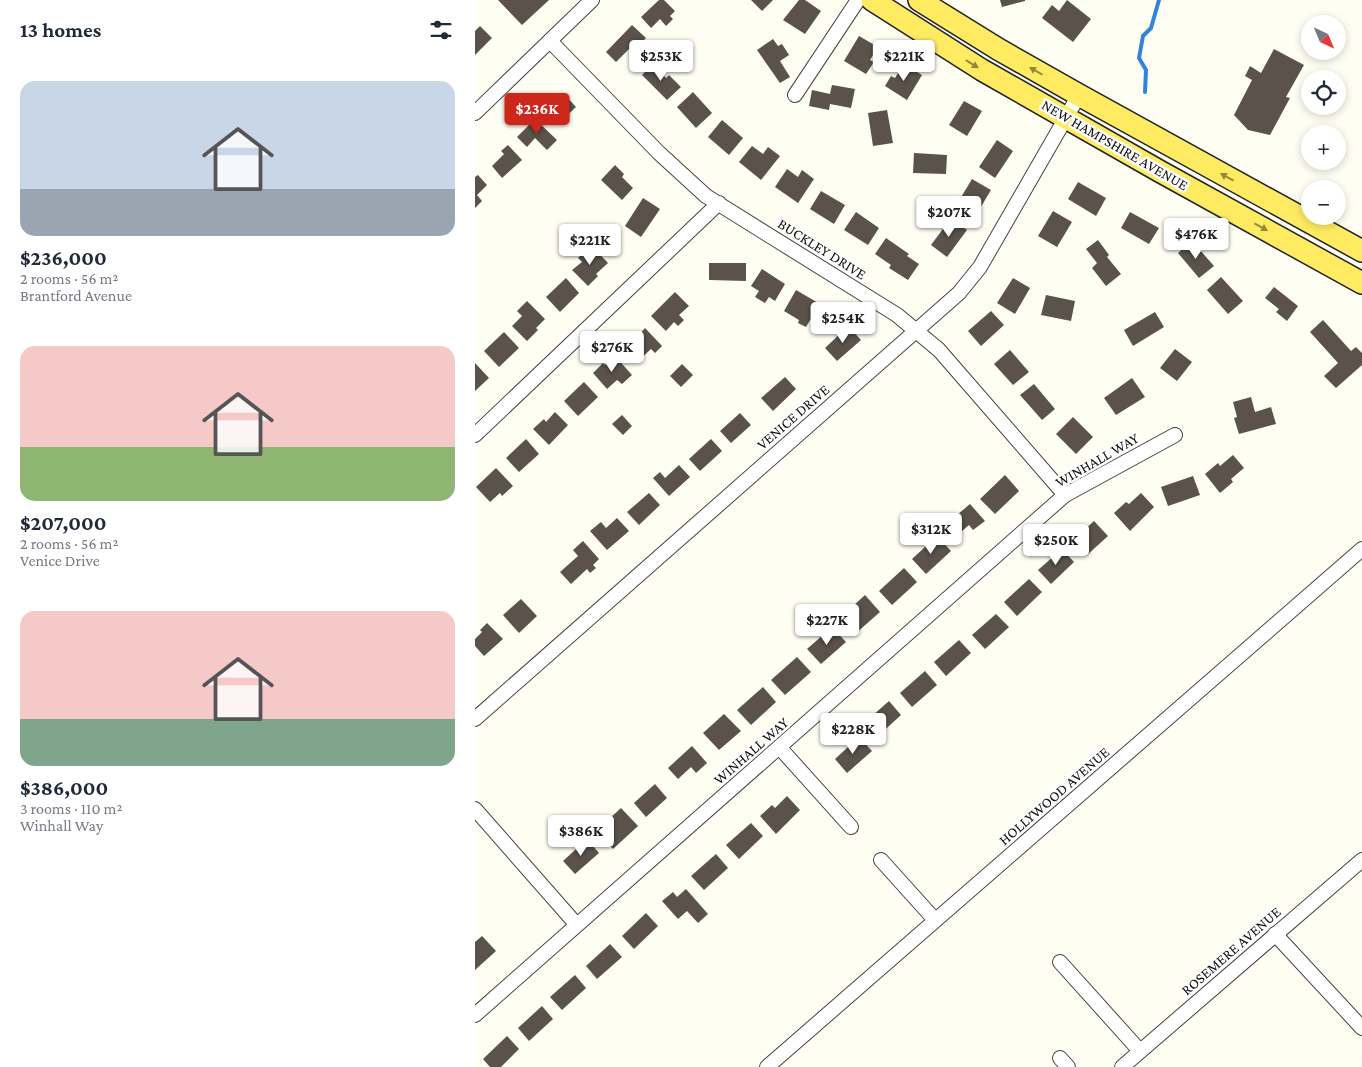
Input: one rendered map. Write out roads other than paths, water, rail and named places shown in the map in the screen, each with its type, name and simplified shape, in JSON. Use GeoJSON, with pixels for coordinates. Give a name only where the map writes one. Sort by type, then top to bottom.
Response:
{"type":"FeatureCollection","features":[{"type":"Feature","properties":{"kind":"main road","name":"NEW HAMPSHIRE AVENUE"},"geometry":{"type":"LineString","coordinates":[[872,0],[974,65],[1362,283]]}},
{"type":"Feature","properties":{"kind":"main road","name":"NEW HAMPSHIRE AVENUE"},"geometry":{"type":"LineString","coordinates":[[922,1],[998,49],[1362,252]]}},
{"type":"Feature","properties":{"kind":"street"},"geometry":{"type":"LineString","coordinates":[[475,112],[592,0]]}},
{"type":"Feature","properties":{"kind":"street"},"geometry":{"type":"LineString","coordinates":[[795,95],[858,0]]}},
{"type":"Feature","properties":{"kind":"street","name":"BUCKLEY DRIVE"},"geometry":{"type":"LineString","coordinates":[[550,41],[659,153],[706,196],[917,330],[939,350],[1065,495]]}},
{"type":"Feature","properties":{"kind":"street","name":"VENICE DRIVE"},"geometry":{"type":"LineString","coordinates":[[475,720],[959,293],[980,267],[1079,95]]}},
{"type":"Feature","properties":{"kind":"street"},"geometry":{"type":"LineString","coordinates":[[475,435],[719,204]]}},
{"type":"Feature","properties":{"kind":"street","name":"WINHALL WAY"},"geometry":{"type":"LineString","coordinates":[[475,1014],[780,748],[1065,495],[1175,435]]}},
{"type":"Feature","properties":{"kind":"street","name":"HOLLYWOOD AVENUE"},"geometry":{"type":"LineString","coordinates":[[767,1067],[1362,549]]}},
{"type":"Feature","properties":{"kind":"street"},"geometry":{"type":"LineString","coordinates":[[780,748],[851,827]]}},
{"type":"Feature","properties":{"kind":"street"},"geometry":{"type":"LineString","coordinates":[[475,809],[576,924]]}},
{"type":"Feature","properties":{"kind":"street"},"geometry":{"type":"LineString","coordinates":[[881,860],[935,920]]}},
{"type":"Feature","properties":{"kind":"street","name":"ROSEMERE AVENUE"},"geometry":{"type":"LineString","coordinates":[[1122,1067],[1362,860]]}},
{"type":"Feature","properties":{"kind":"street"},"geometry":{"type":"LineString","coordinates":[[1275,934],[1362,1028]]}},
{"type":"Feature","properties":{"kind":"street"},"geometry":{"type":"LineString","coordinates":[[1060,962],[1140,1051]]}},
{"type":"Feature","properties":{"kind":"waterway"},"geometry":{"type":"LineString","coordinates":[[1145,92],[1146,70],[1139,58],[1143,36],[1151,28],[1159,0]]}}]}
